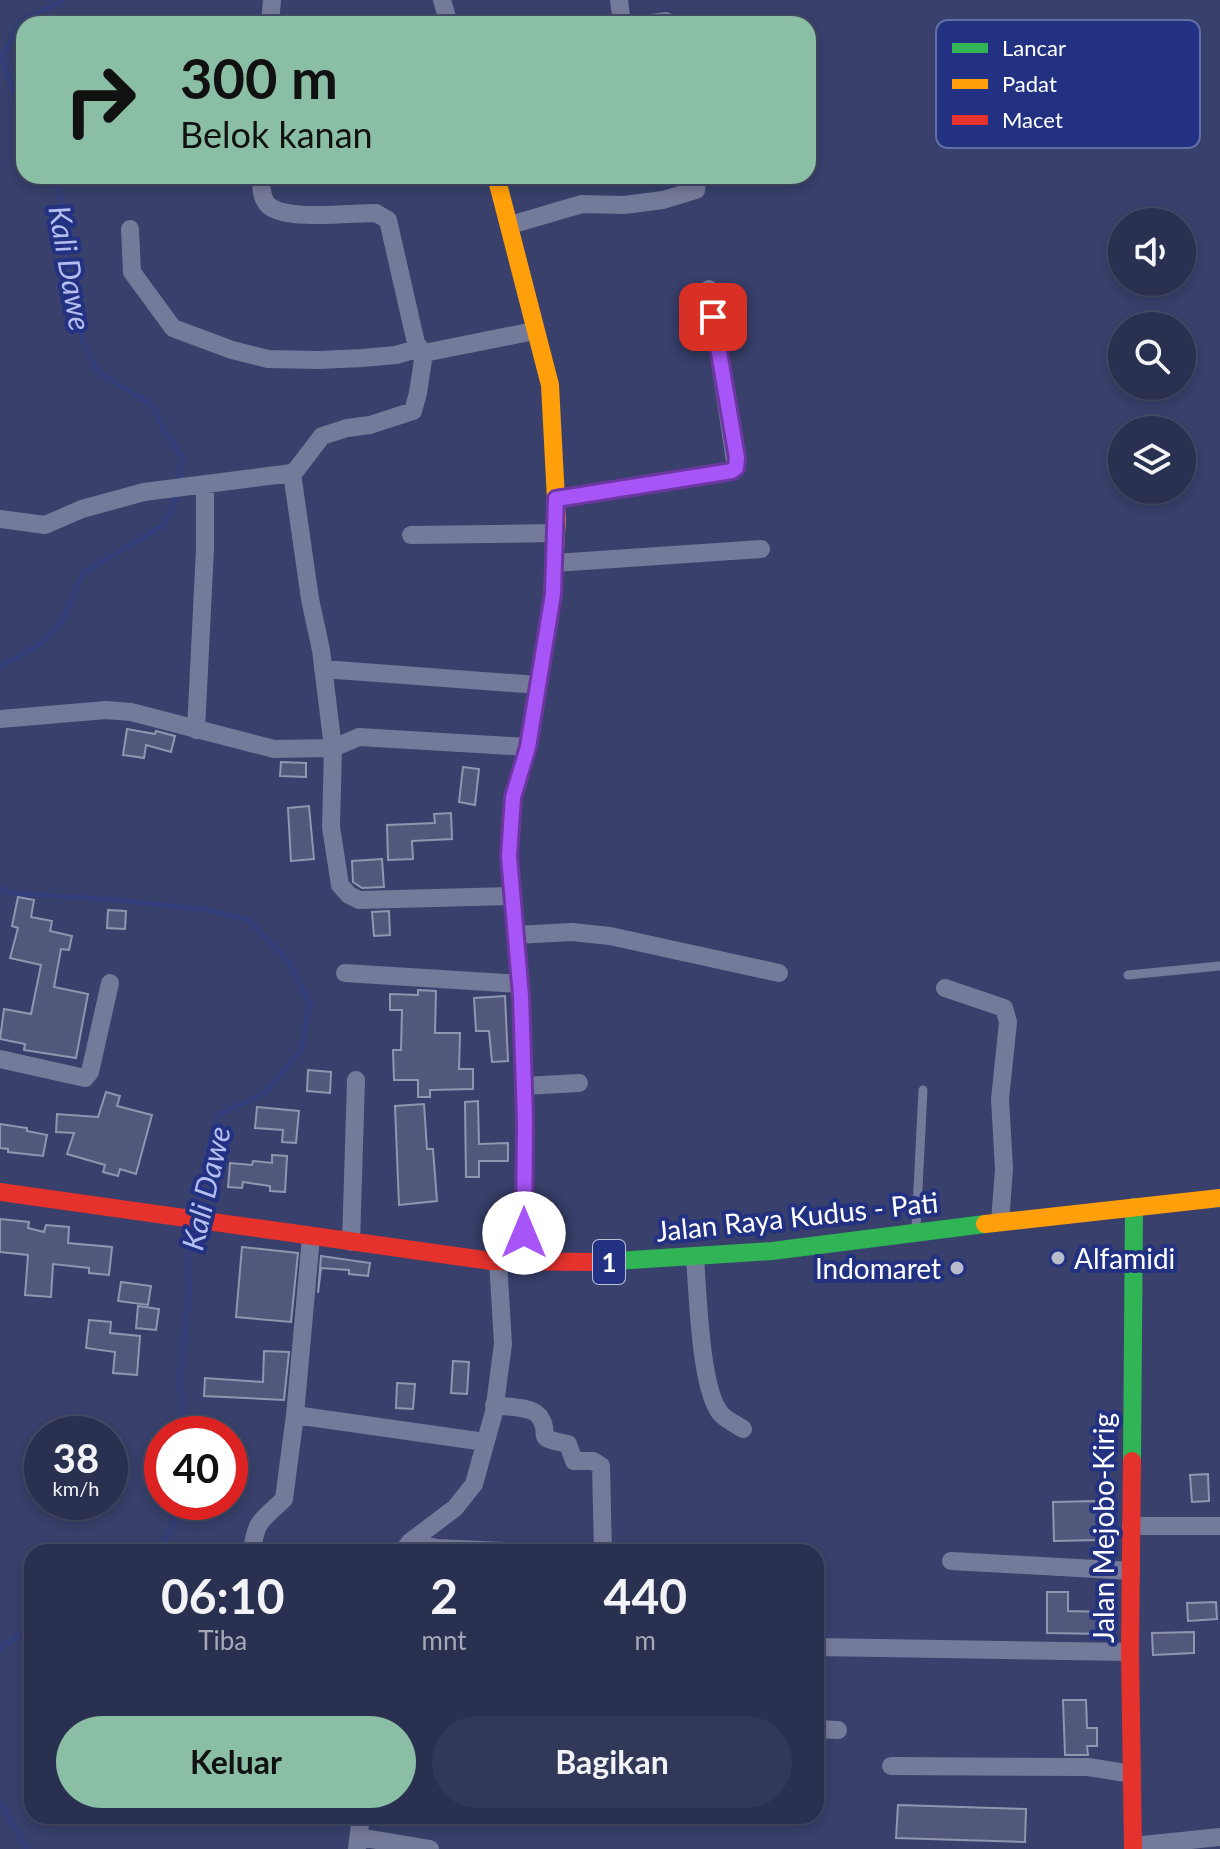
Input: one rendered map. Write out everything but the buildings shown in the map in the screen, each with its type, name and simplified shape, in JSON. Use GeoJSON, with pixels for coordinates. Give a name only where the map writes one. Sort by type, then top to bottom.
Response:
{"type":"FeatureCollection","features":[{"type":"Feature","properties":{"kind":"main road"},"geometry":{"type":"LineString","coordinates":[[498,184],[550,385],[556,499],[553,594],[528,747],[513,797],[509,856],[520,984],[524,1086],[524,1261]]}},
{"type":"Feature","properties":{"kind":"main road","name":"Jalan Raya Kudus - Pati"},"geometry":{"type":"LineString","coordinates":[[0,1192],[498,1261],[577,1263],[772,1251],[1220,1198]]}},
{"type":"Feature","properties":{"kind":"main road","name":"Jalan Mejobo-Kirig"},"geometry":{"type":"LineString","coordinates":[[1133,1847],[1130,1652],[1134,1207]]}},
{"type":"Feature","properties":{"kind":"street"},"geometry":{"type":"LineString","coordinates":[[262,184],[264,199],[269,206],[284,214],[376,213],[388,220],[422,350],[413,411],[322,436],[293,474],[333,748],[331,827],[340,885],[359,900],[512,896]]}},
{"type":"Feature","properties":{"kind":"street"},"geometry":{"type":"LineString","coordinates":[[510,225],[582,204],[624,205],[663,200],[696,190],[697,184]]}},
{"type":"Feature","properties":{"kind":"street"},"geometry":{"type":"LineString","coordinates":[[130,229],[132,272],[173,328],[232,350],[268,359],[362,358],[534,331]]}},
{"type":"Feature","properties":{"kind":"street"},"geometry":{"type":"LineString","coordinates":[[556,499],[736,468],[737,458],[709,289]]}},
{"type":"Feature","properties":{"kind":"street"},"geometry":{"type":"LineString","coordinates":[[0,519],[45,525],[82,509],[144,492],[293,474]]}},
{"type":"Feature","properties":{"kind":"street"},"geometry":{"type":"LineString","coordinates":[[196,730],[205,484]]}},
{"type":"Feature","properties":{"kind":"street"},"geometry":{"type":"LineString","coordinates":[[411,535],[556,533]]}},
{"type":"Feature","properties":{"kind":"street"},"geometry":{"type":"LineString","coordinates":[[555,563],[761,549]]}},
{"type":"Feature","properties":{"kind":"street"},"geometry":{"type":"LineString","coordinates":[[323,669],[538,685]]}},
{"type":"Feature","properties":{"kind":"street"},"geometry":{"type":"LineString","coordinates":[[0,719],[106,710],[131,712],[274,749],[333,748],[359,737],[528,747]]}},
{"type":"Feature","properties":{"kind":"street"},"geometry":{"type":"LineString","coordinates":[[516,935],[572,932],[610,936],[779,973]]}},
{"type":"Feature","properties":{"kind":"street"},"geometry":{"type":"LineString","coordinates":[[345,973],[520,984]]}},
{"type":"Feature","properties":{"kind":"street"},"geometry":{"type":"LineString","coordinates":[[0,1059],[85,1078],[90,1072],[110,983]]}},
{"type":"Feature","properties":{"kind":"street"},"geometry":{"type":"LineString","coordinates":[[945,988],[1004,1008],[1008,1022],[1000,1099],[1004,1169],[1000,1222]]}},
{"type":"Feature","properties":{"kind":"street"},"geometry":{"type":"LineString","coordinates":[[351,1242],[356,1080]]}},
{"type":"Feature","properties":{"kind":"street"},"geometry":{"type":"LineString","coordinates":[[524,1086],[579,1083]]}},
{"type":"Feature","properties":{"kind":"street"},"geometry":{"type":"LineString","coordinates":[[253,1544],[262,1517],[284,1499],[311,1237]]}},
{"type":"Feature","properties":{"kind":"street"},"geometry":{"type":"LineString","coordinates":[[695,1258],[706,1374],[712,1397],[722,1415],[743,1429]]}},
{"type":"Feature","properties":{"kind":"street"},"geometry":{"type":"LineString","coordinates":[[410,1544],[455,1508],[474,1484],[494,1405],[503,1344],[498,1261]]}},
{"type":"Feature","properties":{"kind":"street"},"geometry":{"type":"LineString","coordinates":[[494,1405],[533,1412],[540,1417],[545,1437],[568,1444],[574,1461],[593,1461],[601,1466],[603,1544]]}},
{"type":"Feature","properties":{"kind":"street"},"geometry":{"type":"LineString","coordinates":[[295,1415],[485,1442]]}},
{"type":"Feature","properties":{"kind":"street"},"geometry":{"type":"LineString","coordinates":[[1131,1526],[1220,1526]]}},
{"type":"Feature","properties":{"kind":"street"},"geometry":{"type":"LineString","coordinates":[[951,1561],[1131,1571]]}},
{"type":"Feature","properties":{"kind":"street"},"geometry":{"type":"LineString","coordinates":[[824,1647],[1130,1652]]}},
{"type":"Feature","properties":{"kind":"street"},"geometry":{"type":"LineString","coordinates":[[824,1729],[838,1730]]}},
{"type":"Feature","properties":{"kind":"street"},"geometry":{"type":"LineString","coordinates":[[891,1766],[1088,1767],[1132,1774]]}},
{"type":"Feature","properties":{"kind":"street"},"geometry":{"type":"LineString","coordinates":[[1133,1847],[1220,1837]]}},
{"type":"Feature","properties":{"kind":"street"},"geometry":{"type":"LineString","coordinates":[[358,1843],[430,1849]]}},
{"type":"Feature","properties":{"kind":"lane"},"geometry":{"type":"LineString","coordinates":[[1128,975],[1220,966]]}},
{"type":"Feature","properties":{"kind":"lane"},"geometry":{"type":"LineString","coordinates":[[916,1232],[923,1090]]}},
{"type":"Feature","properties":{"kind":"waterway","name":"Kali Dawe"},"geometry":{"type":"LineString","coordinates":[[32,16],[63,0]]}},
{"type":"Feature","properties":{"kind":"waterway","name":"Kali Dawe"},"geometry":{"type":"LineString","coordinates":[[16,31],[1,58],[16,98]]}},
{"type":"Feature","properties":{"kind":"waterway","name":"Kali Dawe"},"geometry":{"type":"LineString","coordinates":[[57,184],[67,225],[67,259],[82,339],[97,371],[152,405],[182,457],[179,484]]}},
{"type":"Feature","properties":{"kind":"waterway","name":"Kali Dawe"},"geometry":{"type":"LineString","coordinates":[[0,667],[42,643],[63,620],[83,573],[164,525],[177,494]]}},
{"type":"Feature","properties":{"kind":"waterway","name":"Kali Dawe"},"geometry":{"type":"LineString","coordinates":[[0,889],[12,893],[208,910],[249,920],[289,962],[310,1005],[301,1050],[264,1094],[217,1115],[194,1206]]}},
{"type":"Feature","properties":{"kind":"waterway","name":"Kali Dawe"},"geometry":{"type":"LineString","coordinates":[[182,1416],[180,1375],[189,1295],[191,1228]]}},
{"type":"Feature","properties":{"kind":"waterway","name":"Kali Dawe"},"geometry":{"type":"LineString","coordinates":[[163,1544],[174,1520]]}},
{"type":"Feature","properties":{"kind":"waterway","name":"Kali Dawe"},"geometry":{"type":"LineString","coordinates":[[0,1650],[24,1633]]}},
{"type":"Feature","properties":{"kind":"waterway","name":"Kali Dawe"},"geometry":{"type":"LineString","coordinates":[[0,1802],[27,1849]]}},
{"type":"Feature","properties":{"kind":"traffic: fast"},"geometry":{"type":"LineString","coordinates":[[524,1261],[525,1120],[521,996],[509,856],[513,797],[528,747],[552,598]]}},
{"type":"Feature","properties":{"kind":"traffic: fast"},"geometry":{"type":"LineString","coordinates":[[1132,1461],[1134,1207]]}},
{"type":"Feature","properties":{"kind":"traffic: fast"},"geometry":{"type":"LineString","coordinates":[[600,1262],[772,1251],[985,1224]]}},
{"type":"Feature","properties":{"kind":"traffic: slow"},"geometry":{"type":"LineString","coordinates":[[498,184],[550,385],[557,518],[552,598]]}},
{"type":"Feature","properties":{"kind":"traffic: slow"},"geometry":{"type":"LineString","coordinates":[[985,1224],[1220,1198]]}},
{"type":"Feature","properties":{"kind":"traffic: jam"},"geometry":{"type":"LineString","coordinates":[[0,1192],[491,1261],[600,1262]]}},
{"type":"Feature","properties":{"kind":"traffic: jam"},"geometry":{"type":"LineString","coordinates":[[1132,1461],[1130,1652],[1133,1849]]}},
{"type":"Feature","properties":{"kind":"place","name":"Alfamidi"},"geometry":{"type":"Point","coordinates":[1058,1258]}},
{"type":"Feature","properties":{"kind":"place","name":"Indomaret"},"geometry":{"type":"Point","coordinates":[957,1268]}},
{"type":"Feature","properties":{"kind":"route"},"geometry":{"type":"LineString","coordinates":[[524,1233],[525,1120],[521,996],[509,856],[513,797],[528,747],[553,594],[556,499],[736,468],[737,458],[713,317]]}}]}
